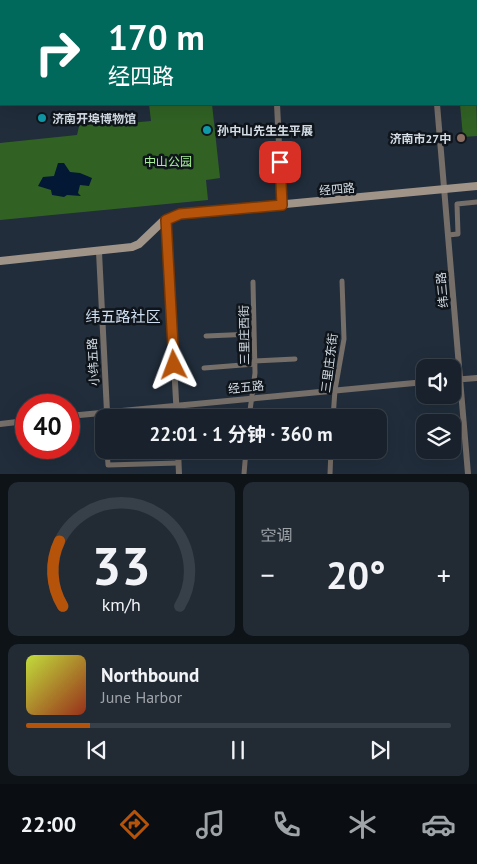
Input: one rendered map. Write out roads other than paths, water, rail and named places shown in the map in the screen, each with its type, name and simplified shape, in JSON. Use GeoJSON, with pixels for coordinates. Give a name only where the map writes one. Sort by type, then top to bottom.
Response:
{"type":"FeatureCollection","features":[{"type":"Feature","properties":{"kind":"main road","name":"经四路"},"geometry":{"type":"LineString","coordinates":[[0,261],[132,247],[139,244],[166,220],[180,214],[477,186]]}},
{"type":"Feature","properties":{"kind":"street"},"geometry":{"type":"LineString","coordinates":[[278,105],[282,205]]}},
{"type":"Feature","properties":{"kind":"street","name":"纬三路"},"geometry":{"type":"LineString","coordinates":[[437,105],[459,359]]}},
{"type":"Feature","properties":{"kind":"street"},"geometry":{"type":"LineString","coordinates":[[448,235],[458,234],[457,204],[477,202]]}},
{"type":"Feature","properties":{"kind":"street"},"geometry":{"type":"LineString","coordinates":[[166,220],[176,409]]}},
{"type":"Feature","properties":{"kind":"street","name":"小纬五路"},"geometry":{"type":"LineString","coordinates":[[98,252],[107,409]]}},
{"type":"Feature","properties":{"kind":"street","name":"三里庄东街"},"geometry":{"type":"LineString","coordinates":[[334,409],[344,339],[342,281]]}},
{"type":"Feature","properties":{"kind":"street","name":"三里庄西街"},"geometry":{"type":"LineString","coordinates":[[250,409],[255,374],[253,282]]}},
{"type":"Feature","properties":{"kind":"street"},"geometry":{"type":"LineString","coordinates":[[206,336],[254,334]]}},
{"type":"Feature","properties":{"kind":"street"},"geometry":{"type":"LineString","coordinates":[[204,368],[295,359]]}},
{"type":"Feature","properties":{"kind":"street"},"geometry":{"type":"LineString","coordinates":[[461,379],[477,378]]}},
{"type":"Feature","properties":{"kind":"street","name":"纬三路"},"geometry":{"type":"LineString","coordinates":[[461,379],[468,474]]}},
{"type":"Feature","properties":{"kind":"street","name":"经五路"},"geometry":{"type":"LineString","coordinates":[[148,409],[416,383]]}},
{"type":"Feature","properties":{"kind":"street","name":"经五路"},"geometry":{"type":"LineString","coordinates":[[80,416],[95,415]]}},
{"type":"Feature","properties":{"kind":"street"},"geometry":{"type":"LineString","coordinates":[[0,424],[15,422]]}},
{"type":"Feature","properties":{"kind":"street"},"geometry":{"type":"LineString","coordinates":[[108,459],[108,465],[178,462],[179,474]]}},
{"type":"Feature","properties":{"kind":"street"},"geometry":{"type":"LineString","coordinates":[[244,474],[245,459]]}},
{"type":"Feature","properties":{"kind":"street"},"geometry":{"type":"LineString","coordinates":[[330,474],[331,459]]}},
{"type":"Feature","properties":{"kind":"water"},"geometry":{"type":"Polygon","coordinates":[[[58,163],[64,163],[70,172],[80,173],[92,178],[89,186],[80,185],[78,193],[81,196],[67,195],[64,197],[52,195],[51,190],[38,186],[43,177],[54,176],[58,163]]]}},
{"type":"Feature","properties":{"kind":"place","name":"济南开埠博物馆"},"geometry":{"type":"Point","coordinates":[42,118]}},
{"type":"Feature","properties":{"kind":"place","name":"孙中山先生生平展"},"geometry":{"type":"Point","coordinates":[207,130]}},
{"type":"Feature","properties":{"kind":"place","name":"济南市27中"},"geometry":{"type":"Point","coordinates":[461,138]}},
{"type":"Feature","properties":{"kind":"district","name":"纬五路社区"},"geometry":{"type":"Point","coordinates":[123,316]}},
{"type":"Feature","properties":{"kind":"park label","name":"中山公园"},"geometry":{"type":"Point","coordinates":[168,161]}}]}
